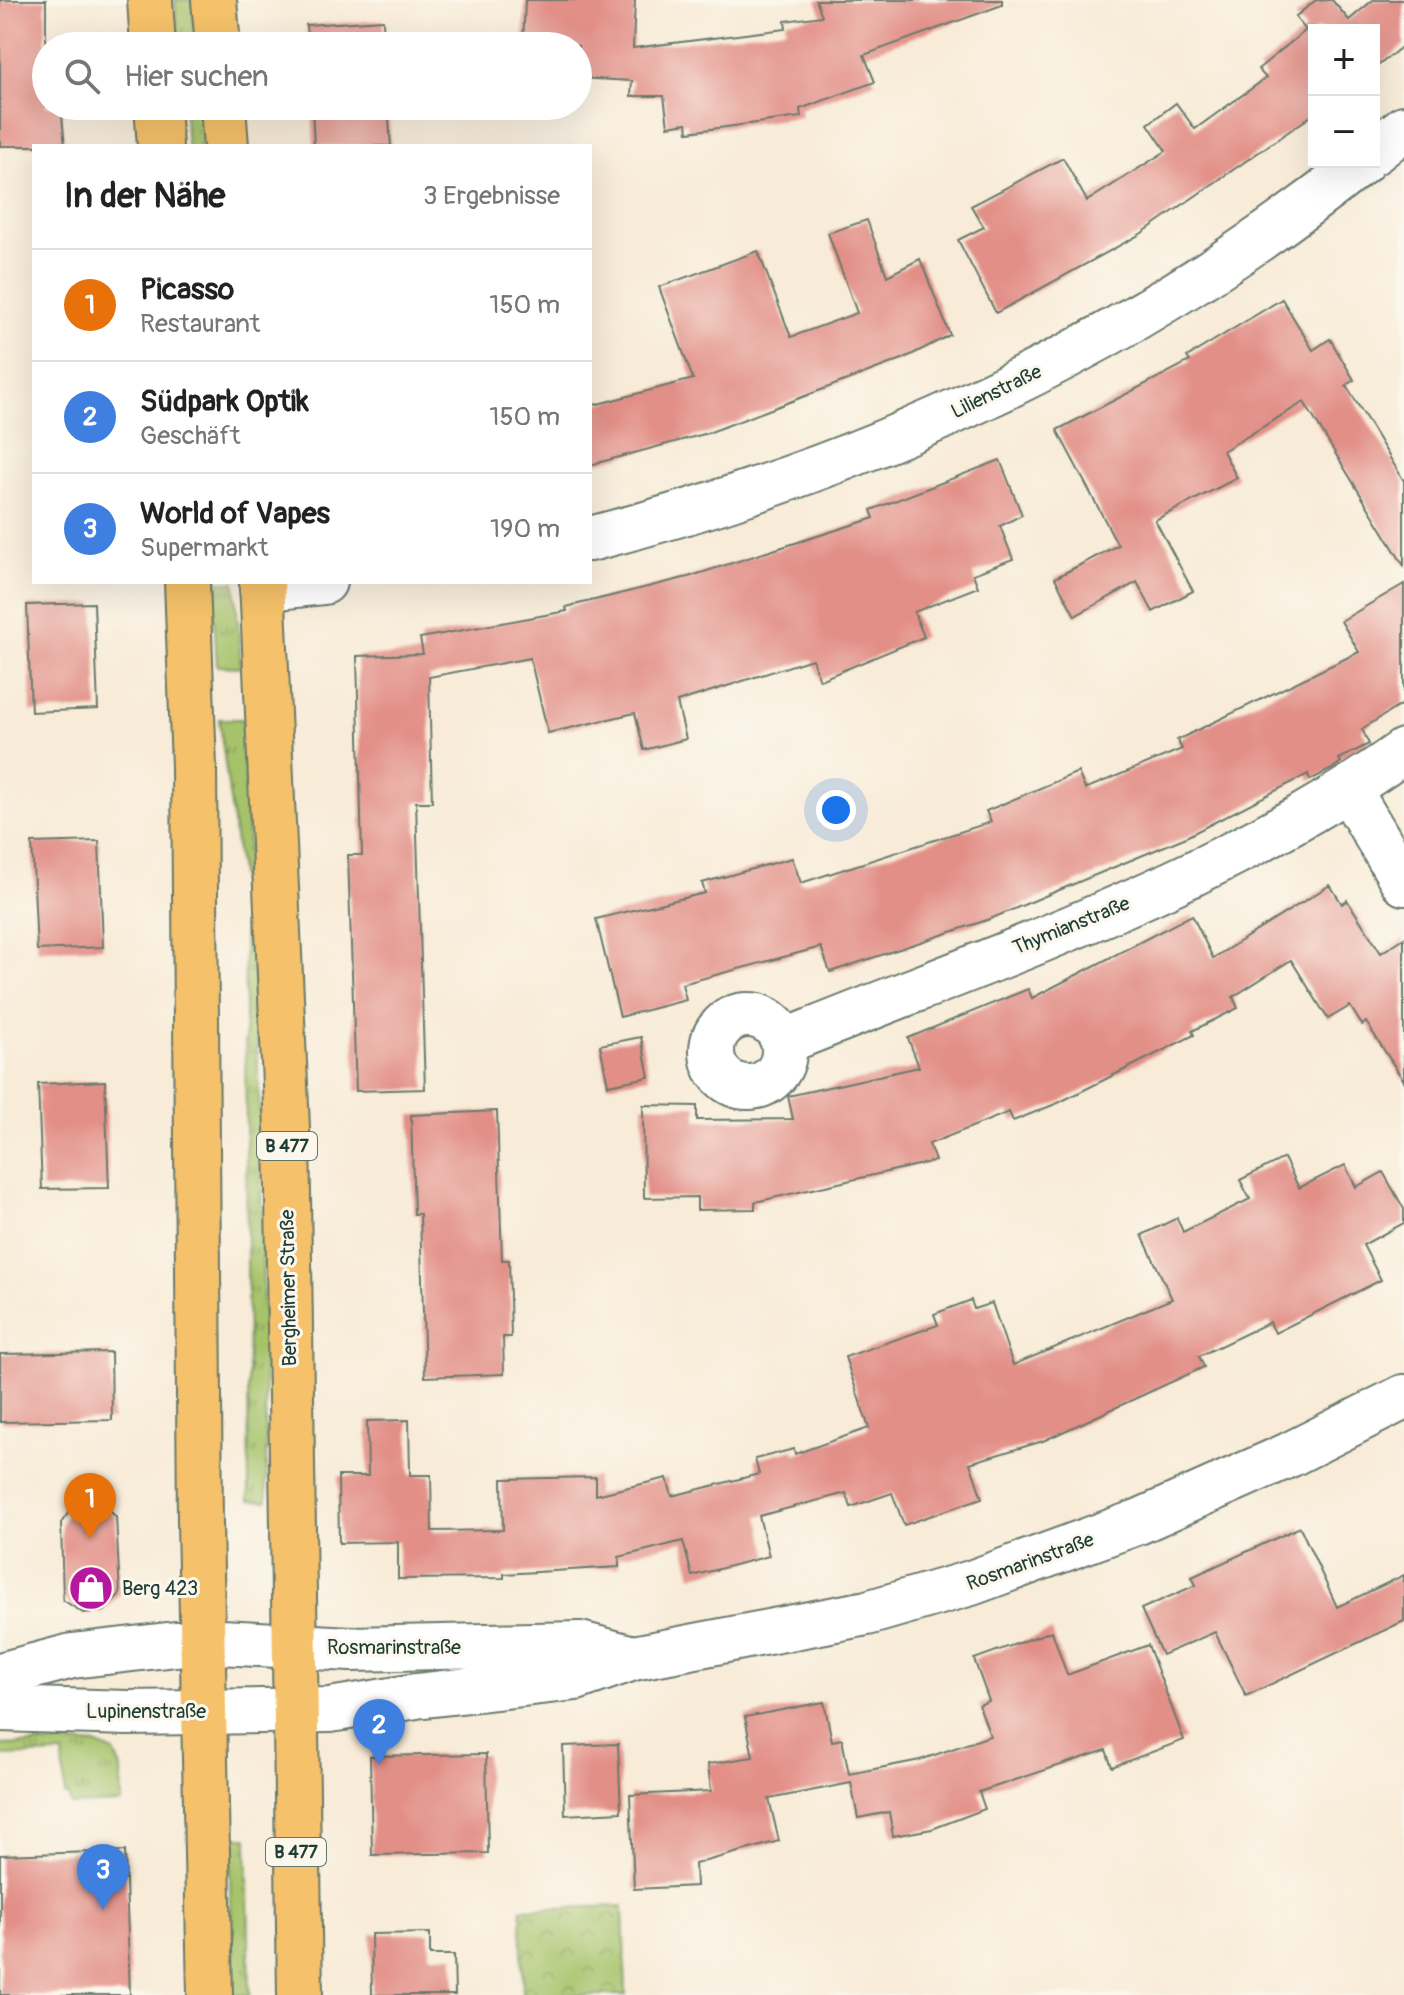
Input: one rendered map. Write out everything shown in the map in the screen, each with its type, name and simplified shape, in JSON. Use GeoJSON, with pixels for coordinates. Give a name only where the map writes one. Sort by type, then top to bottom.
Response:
{"type":"FeatureCollection","features":[{"type":"Feature","properties":{"kind":"main road"},"geometry":{"type":"LineString","coordinates":[[150,0],[152,32]]}},
{"type":"Feature","properties":{"kind":"main road"},"geometry":{"type":"LineString","coordinates":[[214,0],[217,32]]}},
{"type":"Feature","properties":{"kind":"main road"},"geometry":{"type":"LineString","coordinates":[[158,120],[160,144]]}},
{"type":"Feature","properties":{"kind":"main road"},"geometry":{"type":"LineString","coordinates":[[224,120],[226,144]]}},
{"type":"Feature","properties":{"kind":"main road"},"geometry":{"type":"LineString","coordinates":[[187,584],[194,767],[202,1641],[210,1995]]}},
{"type":"Feature","properties":{"kind":"main road","name":"Bergheimer Straße"},"geometry":{"type":"LineString","coordinates":[[262,585],[287,1128],[292,1646],[300,1995]]}},
{"type":"Feature","properties":{"kind":"street"},"geometry":{"type":"LineString","coordinates":[[1380,147],[1404,128]]}},
{"type":"Feature","properties":{"kind":"street","name":"Lilienstraße"},"geometry":{"type":"LineString","coordinates":[[592,538],[788,480],[958,411],[1155,305],[1248,245],[1354,168]]}},
{"type":"Feature","properties":{"kind":"street"},"geometry":{"type":"LineString","coordinates":[[262,585],[283,584]]}},
{"type":"Feature","properties":{"kind":"street","name":"Thymianstraße"},"geometry":{"type":"LineString","coordinates":[[784,1042],[1213,866],[1349,790],[1404,751]]}},
{"type":"Feature","properties":{"kind":"street"},"geometry":{"type":"LineString","coordinates":[[1349,790],[1404,883]]}},
{"type":"Feature","properties":{"kind":"street","name":"Rosmarinstraße"},"geometry":{"type":"LineString","coordinates":[[293,1710],[351,1709],[416,1696],[576,1678],[633,1658],[867,1613],[971,1583],[1138,1522],[1289,1455],[1404,1397]]}},
{"type":"Feature","properties":{"kind":"street"},"geometry":{"type":"LineString","coordinates":[[0,1675],[72,1656],[202,1641]]}},
{"type":"Feature","properties":{"kind":"street","name":"Rosmarinstraße"},"geometry":{"type":"LineString","coordinates":[[202,1641],[351,1649],[580,1644],[633,1658]]}},
{"type":"Feature","properties":{"kind":"street","name":"Lupinenstraße"},"geometry":{"type":"LineString","coordinates":[[0,1709],[128,1713],[293,1710]]}},
{"type":"Feature","properties":{"kind":"green space"},"geometry":{"type":"Polygon","coordinates":[[[175,0],[192,0],[194,32],[178,32],[175,0]]]}},
{"type":"Feature","properties":{"kind":"green space"},"geometry":{"type":"Polygon","coordinates":[[[185,120],[201,120],[203,144],[187,144],[185,120]]]}},
{"type":"Feature","properties":{"kind":"green space"},"geometry":{"type":"Polygon","coordinates":[[[212,584],[235,584],[241,667],[217,666],[212,584]]]}},
{"type":"Feature","properties":{"kind":"green space"},"geometry":{"type":"Polygon","coordinates":[[[219,719],[243,719],[260,1120],[267,1501],[249,1500],[244,903],[219,719]]]}},
{"type":"Feature","properties":{"kind":"green space"},"geometry":{"type":"Polygon","coordinates":[[[0,1745],[98,1745],[114,1752],[121,1768],[122,1803],[70,1805],[69,1796],[65,1796],[63,1754],[0,1756],[0,1745]]]}},
{"type":"Feature","properties":{"kind":"green space"},"geometry":{"type":"Polygon","coordinates":[[[229,1837],[247,1837],[250,1995],[233,1995],[229,1837]]]}},
{"type":"Feature","properties":{"kind":"green space"},"geometry":{"type":"Polygon","coordinates":[[[623,1906],[626,1995],[523,1995],[521,1909],[623,1906]]]}},
{"type":"Feature","properties":{"kind":"building"},"geometry":{"type":"Polygon","coordinates":[[[0,0],[46,0],[46,32],[32,32],[32,120],[62,120],[65,144],[0,146],[0,0]]]}},
{"type":"Feature","properties":{"kind":"building"},"geometry":{"type":"Polygon","coordinates":[[[525,0],[635,0],[633,48],[786,29],[785,21],[822,16],[816,0],[1002,0],[1002,5],[864,55],[875,82],[800,109],[801,117],[688,132],[687,123],[668,126],[664,96],[631,96],[632,81],[592,79],[592,32],[524,32],[525,0]]]}},
{"type":"Feature","properties":{"kind":"building"},"geometry":{"type":"Polygon","coordinates":[[[1316,0],[1332,0],[1349,20],[1373,0],[1404,0],[1404,45],[1380,64],[1380,24],[1308,24],[1308,118],[1139,235],[996,313],[958,240],[984,227],[971,206],[1063,158],[1087,201],[1166,151],[1148,124],[1176,103],[1195,129],[1266,78],[1258,69],[1306,30],[1295,17],[1316,0]]]}},
{"type":"Feature","properties":{"kind":"building"},"geometry":{"type":"Polygon","coordinates":[[[383,20],[383,32],[307,32],[306,25],[383,20]]]}},
{"type":"Feature","properties":{"kind":"building"},"geometry":{"type":"Polygon","coordinates":[[[313,120],[389,120],[391,144],[314,144],[313,120]]]}},
{"type":"Feature","properties":{"kind":"building"},"geometry":{"type":"Polygon","coordinates":[[[867,220],[887,276],[920,259],[950,335],[905,358],[708,433],[592,464],[592,405],[693,379],[659,287],[758,251],[791,337],[857,313],[828,233],[867,220]]]}},
{"type":"Feature","properties":{"kind":"building"},"geometry":{"type":"Polygon","coordinates":[[[1282,299],[1313,350],[1330,339],[1354,380],[1346,385],[1404,481],[1404,566],[1304,402],[1223,451],[1237,478],[1155,520],[1193,591],[1153,612],[1137,582],[1075,616],[1055,578],[1118,545],[1057,430],[1190,361],[1187,357],[1282,299]]]}},
{"type":"Feature","properties":{"kind":"building"},"geometry":{"type":"Polygon","coordinates":[[[1000,460],[1022,515],[1000,526],[1013,559],[973,574],[978,587],[914,612],[924,637],[820,680],[812,659],[677,702],[686,739],[644,750],[635,713],[548,733],[530,658],[429,677],[432,802],[416,802],[425,1089],[356,1091],[348,855],[362,855],[357,656],[423,654],[420,638],[567,611],[566,607],[688,577],[874,518],[871,510],[1000,460]]]}},
{"type":"Feature","properties":{"kind":"building"},"geometry":{"type":"Polygon","coordinates":[[[1404,584],[1404,703],[1362,729],[1369,744],[1339,759],[1341,762],[1332,769],[1310,780],[1308,774],[1184,838],[990,919],[830,972],[821,947],[682,984],[686,1000],[620,1017],[596,919],[705,893],[702,883],[792,858],[801,883],[991,822],[986,811],[1078,772],[1085,789],[1182,749],[1177,740],[1359,652],[1341,621],[1404,584]]]}},
{"type":"Feature","properties":{"kind":"building"},"geometry":{"type":"Polygon","coordinates":[[[94,603],[98,709],[31,712],[27,605],[94,603]]]}},
{"type":"Feature","properties":{"kind":"building"},"geometry":{"type":"Polygon","coordinates":[[[99,841],[103,947],[37,950],[32,843],[99,841]]]}},
{"type":"Feature","properties":{"kind":"building"},"geometry":{"type":"Polygon","coordinates":[[[1330,885],[1342,904],[1347,900],[1381,953],[1404,938],[1404,1081],[1366,1022],[1362,1025],[1350,1006],[1328,1019],[1291,960],[1233,997],[1238,1008],[1192,1031],[1194,1035],[1058,1103],[1013,1121],[1009,1112],[929,1144],[935,1161],[755,1202],[755,1209],[697,1210],[697,1197],[644,1198],[643,1105],[697,1106],[697,1120],[793,1119],[788,1096],[919,1067],[908,1038],[1028,989],[1032,998],[1192,915],[1213,958],[1330,885]]]}},
{"type":"Feature","properties":{"kind":"building"},"geometry":{"type":"Polygon","coordinates":[[[641,1037],[649,1077],[608,1085],[600,1045],[641,1037]]]}},
{"type":"Feature","properties":{"kind":"building"},"geometry":{"type":"Polygon","coordinates":[[[105,1081],[109,1188],[42,1189],[38,1084],[105,1081]]]}},
{"type":"Feature","properties":{"kind":"building"},"geometry":{"type":"Polygon","coordinates":[[[497,1111],[502,1260],[509,1260],[511,1337],[503,1337],[504,1374],[425,1377],[420,1214],[414,1214],[411,1115],[497,1111]]]}},
{"type":"Feature","properties":{"kind":"building"},"geometry":{"type":"Polygon","coordinates":[[[1284,1158],[1299,1188],[1345,1165],[1356,1187],[1383,1172],[1404,1209],[1404,1223],[1363,1245],[1381,1280],[1275,1333],[1270,1322],[1199,1356],[1204,1367],[1043,1441],[970,1463],[982,1498],[904,1525],[892,1493],[851,1507],[846,1493],[759,1516],[769,1556],[692,1576],[683,1541],[619,1557],[619,1567],[504,1574],[504,1578],[398,1579],[398,1542],[339,1543],[338,1476],[368,1476],[367,1421],[409,1420],[410,1475],[431,1475],[432,1531],[503,1530],[502,1479],[596,1477],[596,1495],[667,1478],[672,1496],[759,1474],[755,1459],[794,1449],[795,1454],[869,1428],[845,1357],[938,1325],[934,1314],[971,1300],[974,1309],[992,1303],[1013,1365],[1172,1299],[1142,1235],[1177,1218],[1183,1232],[1250,1199],[1240,1180],[1284,1158]]]}},
{"type":"Feature","properties":{"kind":"building"},"geometry":{"type":"Polygon","coordinates":[[[111,1352],[112,1420],[0,1422],[0,1354],[111,1352]]]}},
{"type":"Feature","properties":{"kind":"building"},"geometry":{"type":"Polygon","coordinates":[[[100,1501],[116,1517],[120,1594],[104,1611],[83,1613],[63,1600],[61,1523],[74,1505],[100,1501]]]}},
{"type":"Feature","properties":{"kind":"building"},"geometry":{"type":"Polygon","coordinates":[[[1300,1527],[1337,1607],[1404,1575],[1404,1621],[1246,1696],[1215,1632],[1162,1655],[1141,1609],[1196,1585],[1192,1577],[1300,1527]]]}},
{"type":"Feature","properties":{"kind":"building"},"geometry":{"type":"Polygon","coordinates":[[[1052,1631],[1067,1675],[1148,1645],[1184,1740],[1112,1767],[1106,1750],[979,1792],[985,1809],[932,1829],[893,1836],[889,1812],[858,1818],[851,1783],[769,1799],[779,1841],[695,1864],[696,1886],[634,1889],[630,1795],[711,1791],[708,1764],[753,1757],[745,1717],[824,1702],[832,1741],[842,1739],[849,1774],[920,1760],[990,1736],[979,1705],[989,1701],[974,1659],[1052,1631]]]}},
{"type":"Feature","properties":{"kind":"building"},"geometry":{"type":"Polygon","coordinates":[[[618,1744],[621,1812],[565,1815],[563,1746],[618,1744]]]}},
{"type":"Feature","properties":{"kind":"building"},"geometry":{"type":"Polygon","coordinates":[[[486,1754],[488,1853],[372,1855],[370,1756],[486,1754]]]}},
{"type":"Feature","properties":{"kind":"building"},"geometry":{"type":"Polygon","coordinates":[[[125,1851],[130,1995],[0,1995],[0,1855],[125,1851]]]}},
{"type":"Feature","properties":{"kind":"building"},"geometry":{"type":"Polygon","coordinates":[[[430,1933],[430,1955],[454,1955],[455,1995],[372,1995],[371,1934],[430,1933]]]}},
{"type":"Feature","properties":{"kind":"place","name":"Picasso"},"geometry":{"type":"Point","coordinates":[90,1539]}},
{"type":"Feature","properties":{"kind":"place","name":"Berg 423"},"geometry":{"type":"Point","coordinates":[91,1588]}},
{"type":"Feature","properties":{"kind":"place","name":"Südpark Optik"},"geometry":{"type":"Point","coordinates":[379,1765]}},
{"type":"Feature","properties":{"kind":"place","name":"World of Vapes"},"geometry":{"type":"Point","coordinates":[103,1910]}}]}
